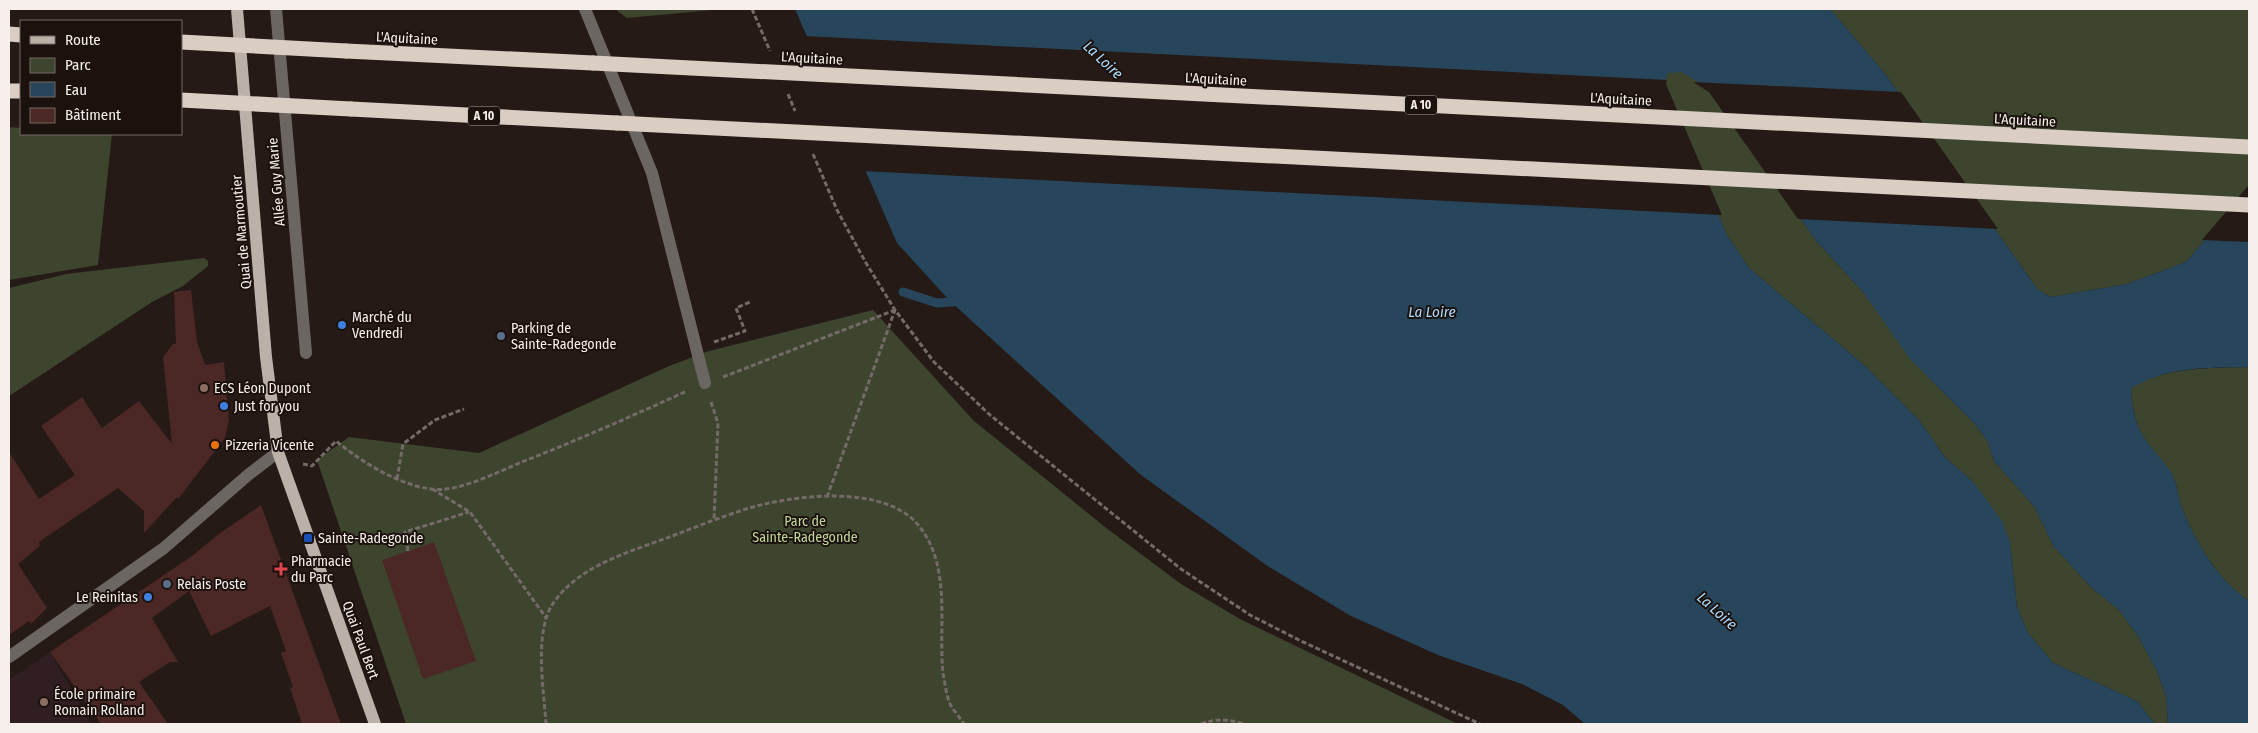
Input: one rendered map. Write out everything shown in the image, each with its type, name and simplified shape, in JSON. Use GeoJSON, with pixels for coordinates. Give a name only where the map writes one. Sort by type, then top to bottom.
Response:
{"type":"FeatureCollection","features":[{"type":"Feature","properties":{"kind":"highway","name":"L'Aquitaine"},"geometry":{"type":"LineString","coordinates":[[182,42],[2249,147]]}},
{"type":"Feature","properties":{"kind":"highway","name":"A 10"},"geometry":{"type":"LineString","coordinates":[[182,100],[2249,205]]}},
{"type":"Feature","properties":{"kind":"main road","name":"Quai de Marmoutier"},"geometry":{"type":"LineString","coordinates":[[237,9],[266,357],[278,452]]}},
{"type":"Feature","properties":{"kind":"main road","name":"Quai Paul Bert"},"geometry":{"type":"LineString","coordinates":[[278,452],[375,724]]}},
{"type":"Feature","properties":{"kind":"street","name":"Allée Guy Marie"},"geometry":{"type":"LineString","coordinates":[[276,9],[306,353]]}},
{"type":"Feature","properties":{"kind":"street"},"geometry":{"type":"LineString","coordinates":[[585,9],[652,173],[705,383]]}},
{"type":"Feature","properties":{"kind":"street"},"geometry":{"type":"LineString","coordinates":[[9,657],[164,548],[248,475],[278,452]]}},
{"type":"Feature","properties":{"kind":"path"},"geometry":{"type":"LineString","coordinates":[[752,9],[771,54]]}},
{"type":"Feature","properties":{"kind":"path"},"geometry":{"type":"LineString","coordinates":[[787,91],[798,118]]}},
{"type":"Feature","properties":{"kind":"path"},"geometry":{"type":"LineString","coordinates":[[810,146],[837,210],[866,263],[895,310],[934,362],[990,415],[1181,570],[1250,614],[1301,641],[1480,724]]}},
{"type":"Feature","properties":{"kind":"path"},"geometry":{"type":"LineString","coordinates":[[697,348],[744,331],[736,308],[752,300]]}},
{"type":"Feature","properties":{"kind":"path"},"geometry":{"type":"LineString","coordinates":[[278,452],[294,463],[312,466],[336,441],[350,452],[404,483],[432,489],[444,489],[481,479],[570,444],[705,383],[740,372],[895,310]]}},
{"type":"Feature","properties":{"kind":"path"},"geometry":{"type":"LineString","coordinates":[[827,497],[895,310]]}},
{"type":"Feature","properties":{"kind":"path"},"geometry":{"type":"LineString","coordinates":[[705,383],[718,423],[714,520]]}},
{"type":"Feature","properties":{"kind":"path"},"geometry":{"type":"LineString","coordinates":[[397,479],[403,444],[435,420],[464,409]]}},
{"type":"Feature","properties":{"kind":"path"},"geometry":{"type":"LineString","coordinates":[[432,489],[470,512],[547,619]]}},
{"type":"Feature","properties":{"kind":"path"},"geometry":{"type":"LineString","coordinates":[[546,724],[543,635],[552,606],[577,579],[596,566],[748,508],[827,497],[873,499],[897,508],[919,525],[932,551],[940,577],[942,658],[945,684],[951,705],[964,724]]}},
{"type":"Feature","properties":{"kind":"path"},"geometry":{"type":"LineString","coordinates":[[408,551],[405,532],[470,512]]}},
{"type":"Feature","properties":{"kind":"path"},"geometry":{"type":"LineString","coordinates":[[1201,724],[1215,719],[1230,720],[1244,724]]}},
{"type":"Feature","properties":{"kind":"shaded area","name":"École primaire Romain Rolland"},"geometry":{"type":"Polygon","coordinates":[[[50,652],[91,724],[9,724],[9,680],[50,652]]]}},
{"type":"Feature","properties":{"kind":"green space"},"geometry":{"type":"Polygon","coordinates":[[[615,9],[723,9],[627,18],[615,9]]]}},
{"type":"Feature","properties":{"kind":"green space"},"geometry":{"type":"Polygon","coordinates":[[[1830,9],[2249,9],[2249,188],[2186,262],[2127,284],[2051,297],[2038,290],[1886,75],[1830,9]]]}},
{"type":"Feature","properties":{"kind":"green space"},"geometry":{"type":"Polygon","coordinates":[[[1682,71],[1711,90],[1817,242],[1863,292],[1931,380],[1975,424],[1988,442],[1994,461],[2034,506],[2054,547],[2093,589],[2119,610],[2138,636],[2157,671],[2166,696],[2168,724],[2155,724],[2137,701],[2053,663],[2028,633],[2017,607],[2010,542],[1974,483],[1944,456],[1919,420],[1865,366],[1749,268],[1727,235],[1663,84],[1668,73],[1682,71]]]}},
{"type":"Feature","properties":{"kind":"green space"},"geometry":{"type":"Polygon","coordinates":[[[9,127],[20,128],[20,135],[112,135],[98,265],[9,280],[9,127]]]}},
{"type":"Feature","properties":{"kind":"green space"},"geometry":{"type":"Polygon","coordinates":[[[204,258],[208,261],[208,266],[183,286],[152,302],[9,396],[9,288],[66,274],[204,258]]]}},
{"type":"Feature","properties":{"kind":"green space","name":"Parc de Sainte-Radegonde"},"geometry":{"type":"Polygon","coordinates":[[[873,310],[974,421],[1105,527],[1181,584],[1240,619],[1458,724],[406,724],[317,460],[349,437],[479,453],[669,366],[709,351],[873,310]]]}},
{"type":"Feature","properties":{"kind":"green space"},"geometry":{"type":"Polygon","coordinates":[[[2249,367],[2249,601],[2238,593],[2217,571],[2200,545],[2186,518],[2173,476],[2143,436],[2137,423],[2133,409],[2131,387],[2145,380],[2174,372],[2203,368],[2249,367]]]}},
{"type":"Feature","properties":{"kind":"water","name":"La Loire"},"geometry":{"type":"Polygon","coordinates":[[[795,9],[1830,9],[1886,75],[2038,290],[2051,297],[2127,284],[2186,262],[2249,188],[2249,367],[2203,368],[2174,372],[2145,381],[2131,388],[2133,409],[2137,423],[2147,442],[2173,476],[2186,518],[2200,545],[2217,571],[2238,593],[2249,601],[2249,724],[2168,724],[2166,696],[2157,671],[2138,636],[2119,610],[2093,589],[2054,547],[2034,506],[1994,461],[1988,442],[1975,424],[1911,360],[1863,292],[1817,242],[1711,90],[1682,72],[1668,73],[1663,85],[1727,235],[1749,268],[1865,366],[1919,420],[1944,456],[1974,483],[2002,521],[2010,542],[2017,607],[2028,633],[2053,663],[2137,701],[2155,724],[1585,724],[1563,705],[1522,684],[1438,655],[1351,616],[1269,567],[1141,475],[950,301],[897,243],[795,9]]]}},
{"type":"Feature","properties":{"kind":"pier"},"geometry":{"type":"Polygon","coordinates":[[[804,36],[1667,80],[1666,84],[1722,215],[863,171],[804,36]]]}},
{"type":"Feature","properties":{"kind":"pier"},"geometry":{"type":"Polygon","coordinates":[[[1693,82],[1901,92],[1998,229],[1798,219],[1709,92],[1693,82]]]}},
{"type":"Feature","properties":{"kind":"pier"},"geometry":{"type":"Polygon","coordinates":[[[2249,186],[2249,242],[2202,240],[2247,187],[2249,186]]]}},
{"type":"Feature","properties":{"kind":"building"},"geometry":{"type":"Polygon","coordinates":[[[191,290],[197,342],[205,365],[224,362],[229,420],[225,438],[178,499],[177,497],[144,533],[144,511],[118,488],[39,542],[40,546],[18,564],[47,608],[31,624],[29,621],[9,635],[9,452],[39,499],[75,475],[41,426],[82,397],[102,428],[139,401],[172,444],[163,357],[173,344],[176,344],[174,292],[191,290]]]}},
{"type":"Feature","properties":{"kind":"building"},"geometry":{"type":"Polygon","coordinates":[[[261,505],[341,724],[302,724],[290,688],[293,687],[281,653],[286,651],[270,606],[211,636],[189,591],[152,618],[178,662],[170,662],[139,682],[168,724],[101,724],[50,652],[192,556],[216,536],[261,505]]]}},
{"type":"Feature","properties":{"kind":"building"},"geometry":{"type":"Polygon","coordinates":[[[434,542],[476,661],[423,679],[382,560],[434,542]]]}},
{"type":"Feature","properties":{"kind":"waterway"},"geometry":{"type":"LineString","coordinates":[[903,292],[937,303],[963,301]]}},
{"type":"Feature","properties":{"kind":"place","name":"Marché du Vendredi"},"geometry":{"type":"Point","coordinates":[342,325]}},
{"type":"Feature","properties":{"kind":"place","name":"Parking de Sainte-Radegonde"},"geometry":{"type":"Point","coordinates":[501,336]}},
{"type":"Feature","properties":{"kind":"place","name":"ECS Léon Dupont"},"geometry":{"type":"Point","coordinates":[204,388]}},
{"type":"Feature","properties":{"kind":"place","name":"Just for you"},"geometry":{"type":"Point","coordinates":[224,406]}},
{"type":"Feature","properties":{"kind":"place","name":"Pizzeria Vicente"},"geometry":{"type":"Point","coordinates":[215,445]}},
{"type":"Feature","properties":{"kind":"place","name":"Sainte-Radegonde"},"geometry":{"type":"Point","coordinates":[308,538]}},
{"type":"Feature","properties":{"kind":"place","name":"Pharmacie du Parc"},"geometry":{"type":"Point","coordinates":[281,569]}},
{"type":"Feature","properties":{"kind":"place","name":"Relais Poste"},"geometry":{"type":"Point","coordinates":[167,584]}},
{"type":"Feature","properties":{"kind":"place","name":"Le Reinitas"},"geometry":{"type":"Point","coordinates":[148,597]}},
{"type":"Feature","properties":{"kind":"place","name":"École primaire Romain Rolland"},"geometry":{"type":"Point","coordinates":[44,702]}}]}
